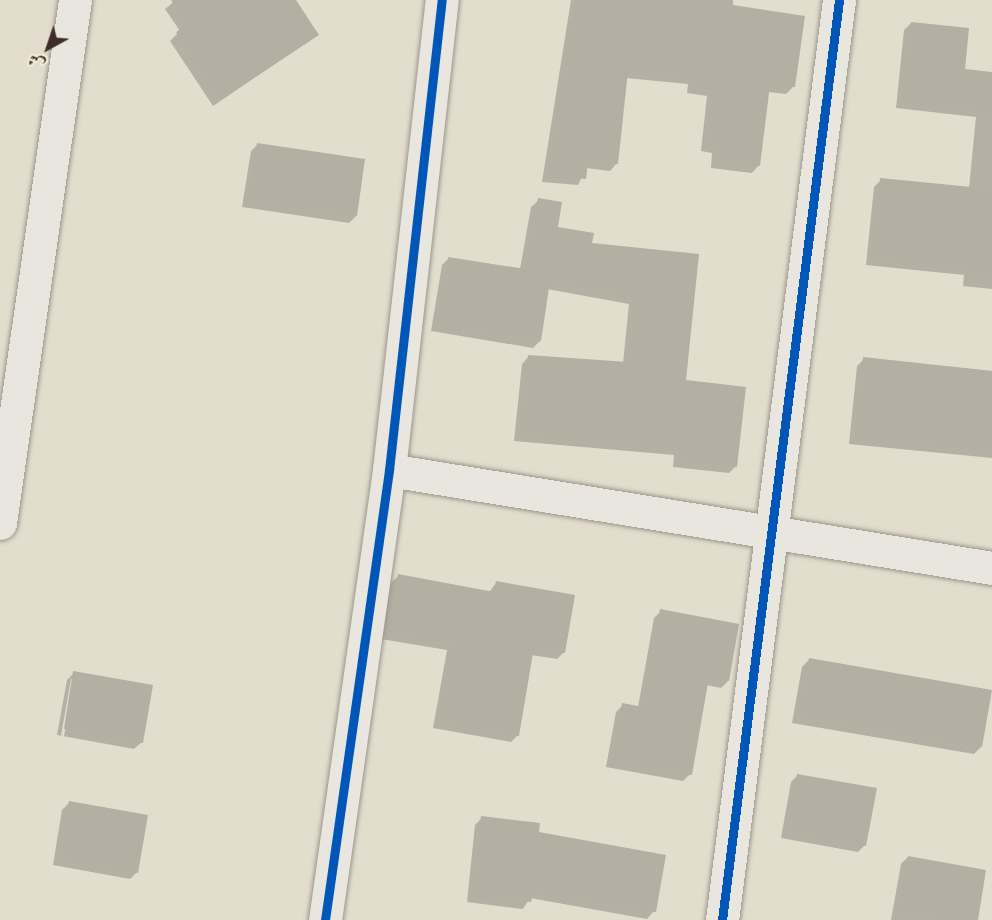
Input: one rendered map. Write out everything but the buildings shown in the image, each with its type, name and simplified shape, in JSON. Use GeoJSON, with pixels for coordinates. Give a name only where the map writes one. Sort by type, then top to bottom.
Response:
{"type":"FeatureCollection","features":[{"type":"Feature","properties":{"kind":"street"},"geometry":{"type":"LineString","coordinates":[[0,523],[5,448],[75,0]]}},
{"type":"Feature","properties":{"kind":"street"},"geometry":{"type":"LineString","coordinates":[[325,920],[389,470],[442,0]]}},
{"type":"Feature","properties":{"kind":"street"},"geometry":{"type":"LineString","coordinates":[[722,920],[773,536],[839,0]]}},
{"type":"Feature","properties":{"kind":"street"},"geometry":{"type":"LineString","coordinates":[[389,470],[773,536],[992,568]]}},
{"type":"Feature","properties":{"kind":"cycle path"},"geometry":{"type":"LineString","coordinates":[[325,920],[389,470],[442,0]]}},
{"type":"Feature","properties":{"kind":"cycle path"},"geometry":{"type":"LineString","coordinates":[[722,920],[839,0]]}}]}
